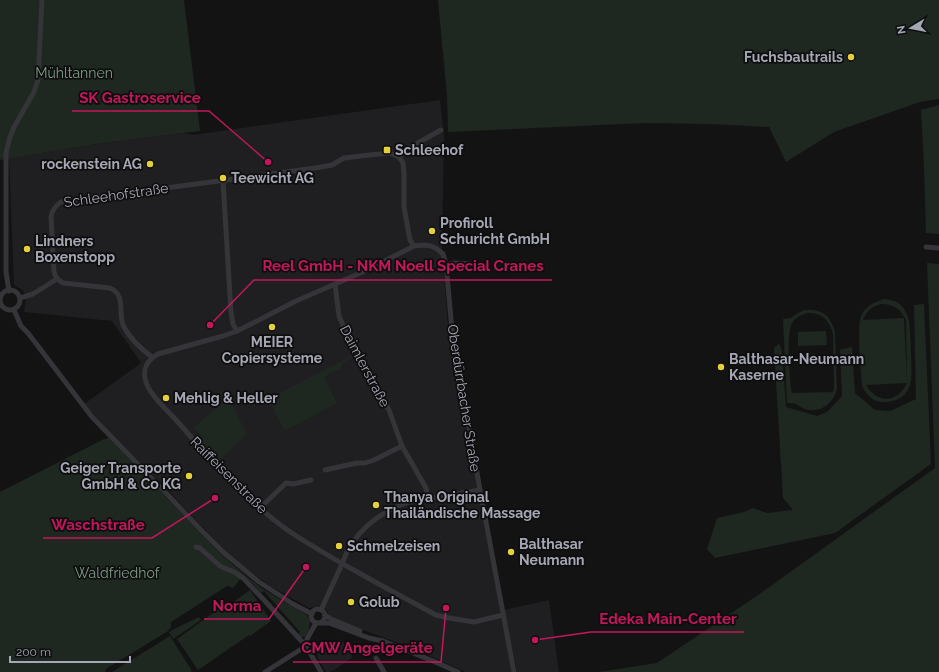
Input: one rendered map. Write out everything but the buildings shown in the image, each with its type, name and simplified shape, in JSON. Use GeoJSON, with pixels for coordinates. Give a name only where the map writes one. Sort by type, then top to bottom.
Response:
{"type":"FeatureCollection","features":[{"type":"Feature","properties":{"kind":"street"},"geometry":{"type":"LineString","coordinates":[[9,290],[6,272],[6,153],[14,128],[34,92],[38,80],[42,0]]}},
{"type":"Feature","properties":{"kind":"street"},"geometry":{"type":"LineString","coordinates":[[20,298],[33,294],[57,279],[63,283],[110,288],[117,293],[120,299],[121,319],[124,327],[138,347],[152,357],[237,331],[296,301],[365,271],[414,246],[410,240],[404,207],[403,163],[399,157],[409,148],[441,130]]}},
{"type":"Feature","properties":{"kind":"street","name":"Schleehofstraße"},"geometry":{"type":"LineString","coordinates":[[57,279],[54,272],[51,217],[52,211],[61,202],[315,168],[332,165],[344,158],[390,153],[399,157]]}},
{"type":"Feature","properties":{"kind":"street"},"geometry":{"type":"LineString","coordinates":[[223,181],[231,312],[233,324],[237,331]]}},
{"type":"Feature","properties":{"kind":"street","name":"Oberdürrbacher Straße"},"geometry":{"type":"LineString","coordinates":[[414,246],[424,245],[437,249],[443,254],[446,264],[452,330],[514,672]]}},
{"type":"Feature","properties":{"kind":"street"},"geometry":{"type":"LineString","coordinates":[[926,247],[939,248]]}},
{"type":"Feature","properties":{"kind":"street"},"geometry":{"type":"LineString","coordinates":[[446,264],[473,264]]}},
{"type":"Feature","properties":{"kind":"street","name":"Daimlerstraße"},"geometry":{"type":"LineString","coordinates":[[335,284],[339,316],[389,410],[402,446],[426,488],[428,499]]}},
{"type":"Feature","properties":{"kind":"street"},"geometry":{"type":"LineString","coordinates":[[9,290],[15,291],[20,298],[18,306],[14,310],[7,310],[0,303],[2,295],[9,290]]}},
{"type":"Feature","properties":{"kind":"street"},"geometry":{"type":"LineString","coordinates":[[14,310],[21,326],[28,333],[92,417],[223,552],[245,571],[275,593],[312,614]]}},
{"type":"Feature","properties":{"kind":"street","name":"Raiffeisenstraße"},"geometry":{"type":"LineString","coordinates":[[152,357],[146,365],[144,374],[146,383],[152,393],[237,486],[260,508],[292,533],[342,564],[436,615],[474,622],[503,615]]}},
{"type":"Feature","properties":{"kind":"street"},"geometry":{"type":"LineString","coordinates":[[325,470],[374,460],[402,446]]}},
{"type":"Feature","properties":{"kind":"street"},"geometry":{"type":"LineString","coordinates":[[260,508],[286,484],[311,480]]}},
{"type":"Feature","properties":{"kind":"street"},"geometry":{"type":"LineString","coordinates":[[321,610],[353,542],[378,516],[408,502],[480,490]]}},
{"type":"Feature","properties":{"kind":"street"},"geometry":{"type":"LineString","coordinates":[[196,547],[200,548],[220,566],[236,573],[244,579],[306,646],[321,672]]}},
{"type":"Feature","properties":{"kind":"street"},"geometry":{"type":"LineString","coordinates":[[312,614],[315,610],[321,610],[331,619],[383,642]]}},
{"type":"Feature","properties":{"kind":"street"},"geometry":{"type":"LineString","coordinates":[[312,614],[312,619],[318,623],[329,623],[383,642],[458,672]]}},
{"type":"Feature","properties":{"kind":"street"},"geometry":{"type":"LineString","coordinates":[[265,672],[272,670],[306,646],[307,639],[318,623],[325,619],[325,615]]}},
{"type":"Feature","properties":{"kind":"street"},"geometry":{"type":"LineString","coordinates":[[376,658],[384,672]]}},
{"type":"Feature","properties":{"kind":"shaded area"},"geometry":{"type":"Polygon","coordinates":[[[440,100],[444,135],[442,249],[448,326],[512,672],[466,672],[419,651],[329,617],[326,609],[318,606],[309,608],[270,586],[248,570],[224,550],[165,487],[112,435],[84,404],[141,363],[112,321],[24,312],[26,300],[25,294],[21,289],[14,285],[9,158],[103,143],[183,133],[193,135],[440,100]]]}},
{"type":"Feature","properties":{"kind":"shaded area"},"geometry":{"type":"Polygon","coordinates":[[[549,600],[559,672],[517,672],[504,610],[549,600]]]}},
{"type":"Feature","properties":{"kind":"shaded area"},"geometry":{"type":"Polygon","coordinates":[[[341,639],[353,657],[334,670],[326,672],[318,659],[317,653],[341,639]]]}},
{"type":"Feature","properties":{"kind":"green space","name":"Mühltannen"},"geometry":{"type":"Polygon","coordinates":[[[0,0],[184,0],[200,131],[103,143],[0,160],[0,0]]]}},
{"type":"Feature","properties":{"kind":"green space"},"geometry":{"type":"Polygon","coordinates":[[[438,0],[939,0],[939,99],[920,102],[834,132],[786,162],[769,127],[645,123],[448,132],[447,96],[438,0]]]}},
{"type":"Feature","properties":{"kind":"green space"},"geometry":{"type":"Polygon","coordinates":[[[939,105],[939,234],[926,233],[921,110],[939,105]]]}},
{"type":"Feature","properties":{"kind":"green space"},"geometry":{"type":"Polygon","coordinates":[[[927,263],[939,264],[939,672],[598,672],[657,663],[761,593],[935,468],[927,263]]]}},
{"type":"Feature","properties":{"kind":"green space"},"geometry":{"type":"Polygon","coordinates":[[[885,299],[898,303],[906,311],[909,320],[912,370],[910,386],[907,392],[902,397],[895,400],[882,402],[871,398],[862,386],[859,327],[860,319],[864,311],[875,302],[885,299]],[[881,304],[870,309],[863,320],[904,318],[907,380],[906,320],[902,313],[896,308],[881,304]],[[907,383],[866,385],[876,396],[887,399],[903,390],[907,383]]]}},
{"type":"Feature","properties":{"kind":"green space"},"geometry":{"type":"Polygon","coordinates":[[[924,304],[931,464],[835,533],[715,558],[707,549],[717,518],[744,512],[753,508],[767,513],[793,510],[783,498],[774,348],[779,344],[782,351],[786,407],[817,416],[827,412],[842,396],[840,350],[852,347],[855,393],[875,410],[890,411],[916,399],[914,305],[924,304]]]}},
{"type":"Feature","properties":{"kind":"green space"},"geometry":{"type":"Polygon","coordinates":[[[805,310],[811,310],[825,314],[831,321],[835,332],[837,389],[833,399],[821,409],[805,409],[795,404],[787,403],[783,319],[791,318],[805,310]],[[813,313],[799,316],[792,323],[790,328],[789,355],[792,393],[833,392],[833,334],[830,325],[825,318],[813,313]]]}},
{"type":"Feature","properties":{"kind":"green space"},"geometry":{"type":"Polygon","coordinates":[[[826,331],[827,345],[798,346],[798,332],[826,331]]]}},
{"type":"Feature","properties":{"kind":"green space"},"geometry":{"type":"Polygon","coordinates":[[[355,354],[355,356],[341,364],[341,368],[324,377],[337,403],[285,431],[268,399],[355,354]]]}},
{"type":"Feature","properties":{"kind":"green space"},"geometry":{"type":"Polygon","coordinates":[[[229,398],[247,434],[217,462],[199,442],[203,437],[194,427],[229,398]]]}},
{"type":"Feature","properties":{"kind":"green space","name":"Waldfriedhof"},"geometry":{"type":"Polygon","coordinates":[[[109,438],[221,554],[260,587],[307,615],[310,622],[308,635],[301,637],[298,634],[300,632],[264,591],[261,593],[243,576],[233,588],[227,586],[171,622],[171,627],[168,631],[106,669],[105,672],[0,672],[0,492],[102,440],[109,438]]]}},
{"type":"Feature","properties":{"kind":"green space"},"geometry":{"type":"Polygon","coordinates":[[[250,590],[271,621],[198,670],[177,639],[227,603],[229,605],[250,590]]]}},
{"type":"Feature","properties":{"kind":"green space"},"geometry":{"type":"Polygon","coordinates":[[[199,617],[201,620],[173,639],[169,632],[199,617]]]}},
{"type":"Feature","properties":{"kind":"green space"},"geometry":{"type":"Polygon","coordinates":[[[170,636],[192,671],[112,672],[170,636]]]}},
{"type":"Feature","properties":{"kind":"place","name":"Fuchsbautrails"},"geometry":{"type":"Point","coordinates":[851,57]}},
{"type":"Feature","properties":{"kind":"place","name":"Schleehof"},"geometry":{"type":"Point","coordinates":[387,150]}},
{"type":"Feature","properties":{"kind":"place","name":"SK Gastroservice"},"geometry":{"type":"Point","coordinates":[268,162]}},
{"type":"Feature","properties":{"kind":"place","name":"rockenstein AG"},"geometry":{"type":"Point","coordinates":[150,164]}},
{"type":"Feature","properties":{"kind":"place","name":"Teewicht AG"},"geometry":{"type":"Point","coordinates":[223,178]}},
{"type":"Feature","properties":{"kind":"place","name":"Profiroll Schuricht GmbH"},"geometry":{"type":"Point","coordinates":[432,231]}},
{"type":"Feature","properties":{"kind":"place","name":"Lindners Boxenstopp"},"geometry":{"type":"Point","coordinates":[27,249]}},
{"type":"Feature","properties":{"kind":"place","name":"Reel GmbH - NKM Noell Special Cranes"},"geometry":{"type":"Point","coordinates":[210,325]}},
{"type":"Feature","properties":{"kind":"place","name":"MEIER Copiersysteme"},"geometry":{"type":"Point","coordinates":[272,327]}},
{"type":"Feature","properties":{"kind":"place","name":"Balthasar-Neumann Kaserne"},"geometry":{"type":"Point","coordinates":[721,367]}},
{"type":"Feature","properties":{"kind":"place","name":"Mehlig & Heller"},"geometry":{"type":"Point","coordinates":[166,398]}},
{"type":"Feature","properties":{"kind":"place","name":"Geiger Transporte GmbH & Co KG"},"geometry":{"type":"Point","coordinates":[189,476]}},
{"type":"Feature","properties":{"kind":"place","name":"Waschstraße"},"geometry":{"type":"Point","coordinates":[215,498]}},
{"type":"Feature","properties":{"kind":"place","name":"Thanya Original Thailändische Massage"},"geometry":{"type":"Point","coordinates":[376,505]}},
{"type":"Feature","properties":{"kind":"place","name":"Schmelzeisen"},"geometry":{"type":"Point","coordinates":[339,546]}},
{"type":"Feature","properties":{"kind":"place","name":"Balthasar Neumann"},"geometry":{"type":"Point","coordinates":[511,552]}},
{"type":"Feature","properties":{"kind":"place","name":"Norma"},"geometry":{"type":"Point","coordinates":[306,567]}},
{"type":"Feature","properties":{"kind":"place","name":"Golub"},"geometry":{"type":"Point","coordinates":[351,602]}},
{"type":"Feature","properties":{"kind":"place","name":"CMW Angelgeräte"},"geometry":{"type":"Point","coordinates":[446,608]}},
{"type":"Feature","properties":{"kind":"place","name":"Edeka Main-Center"},"geometry":{"type":"Point","coordinates":[535,640]}}]}
